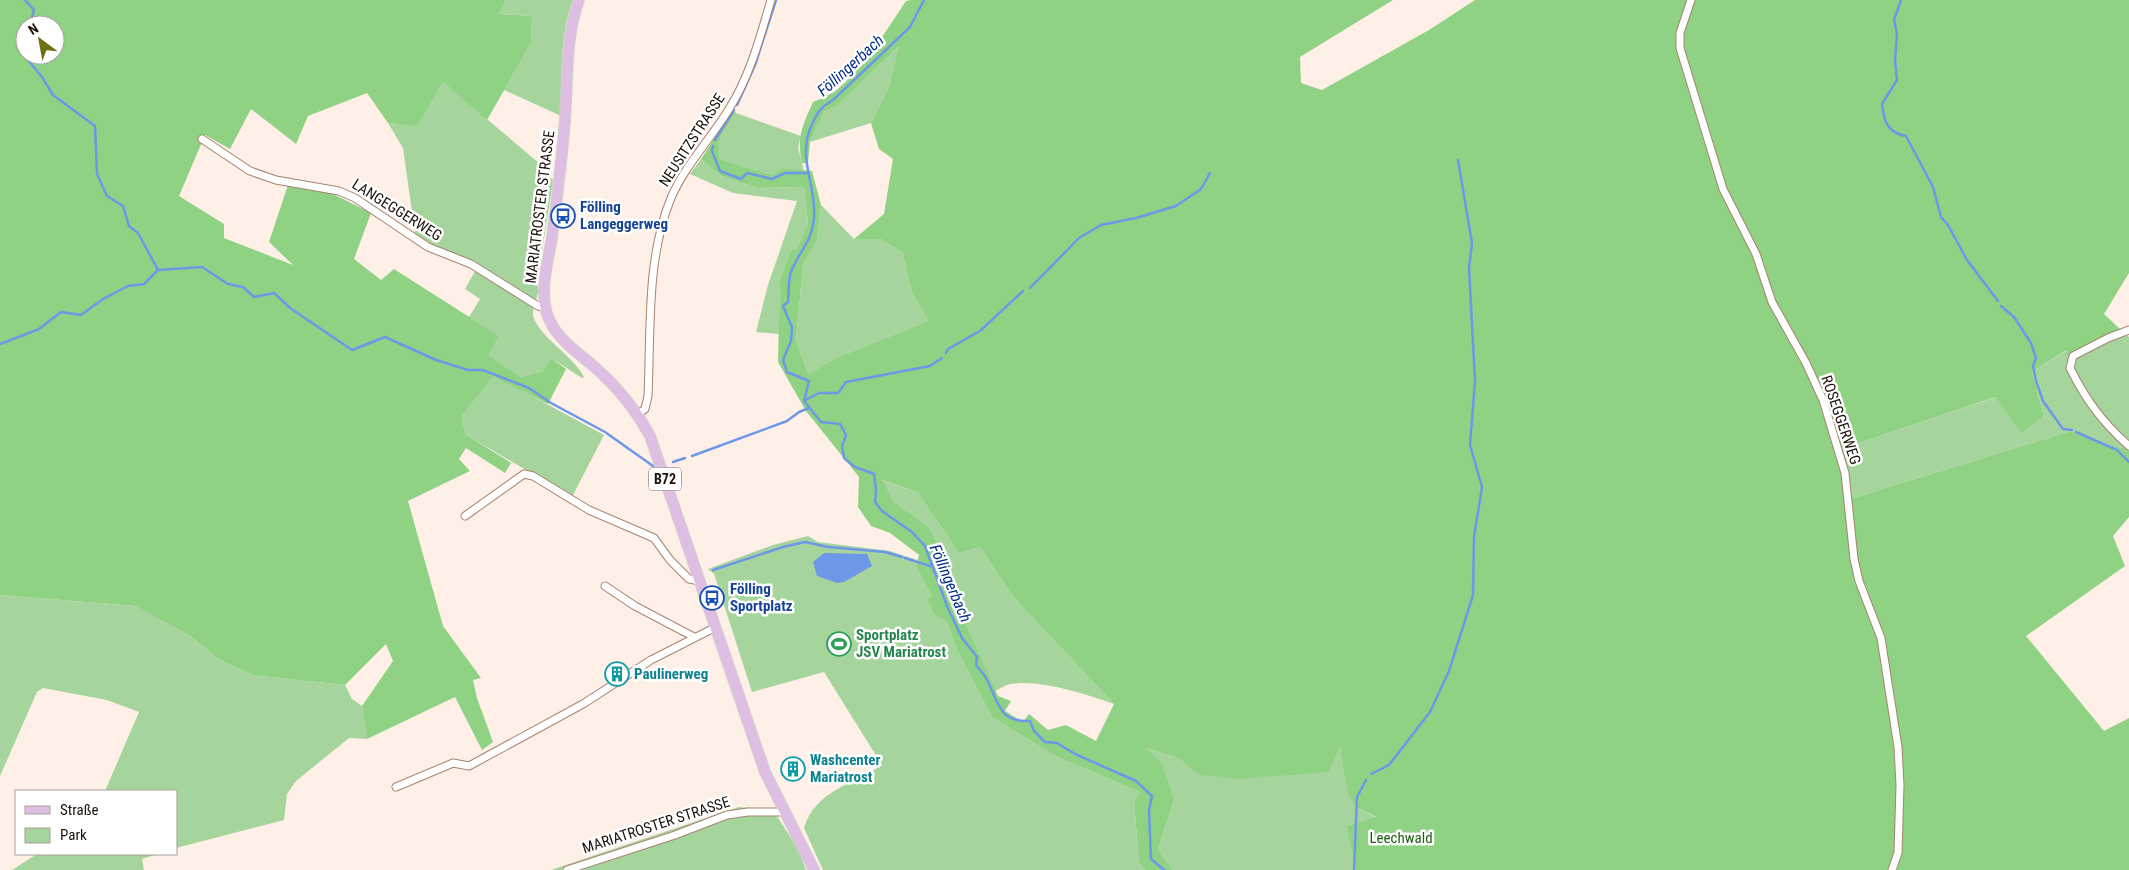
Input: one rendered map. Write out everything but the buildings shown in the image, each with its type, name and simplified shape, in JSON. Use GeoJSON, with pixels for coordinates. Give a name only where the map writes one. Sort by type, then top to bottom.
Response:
{"type":"FeatureCollection","features":[{"type":"Feature","properties":{"kind":"main road","name":"MARIATROSTER STRASSE"},"geometry":{"type":"LineString","coordinates":[[579,0],[574,12],[569,42],[565,120],[557,204],[545,280],[545,308],[549,320],[559,335],[621,392],[638,414],[655,450],[765,772],[814,870]]}},
{"type":"Feature","properties":{"kind":"street","name":"NEUSITZSTRASSE"},"geometry":{"type":"LineString","coordinates":[[638,414],[645,409],[648,396],[652,288],[666,212],[681,176],[719,126],[735,99],[752,62],[771,0]]}},
{"type":"Feature","properties":{"kind":"street","name":"ROSEGGERWEG"},"geometry":{"type":"LineString","coordinates":[[1691,0],[1680,33],[1680,48],[1723,189],[1756,254],[1772,302],[1806,363],[1823,400],[1846,473],[1854,559],[1859,581],[1881,638],[1898,747],[1900,785],[1898,853],[1892,870]]}},
{"type":"Feature","properties":{"kind":"street","name":"LANGEGGERWEG"},"geometry":{"type":"LineString","coordinates":[[202,139],[250,171],[286,182],[339,190],[355,198],[428,247],[471,264],[538,306],[545,308]]}},
{"type":"Feature","properties":{"kind":"street"},"geometry":{"type":"LineString","coordinates":[[2129,330],[2108,338],[2073,356],[2070,368],[2081,389],[2107,426],[2129,446]]}},
{"type":"Feature","properties":{"kind":"street"},"geometry":{"type":"LineString","coordinates":[[465,516],[524,474],[533,476],[589,510],[654,538],[670,560],[689,579],[700,581]]}},
{"type":"Feature","properties":{"kind":"street"},"geometry":{"type":"LineString","coordinates":[[605,586],[635,606],[694,637]]}},
{"type":"Feature","properties":{"kind":"street"},"geometry":{"type":"LineString","coordinates":[[396,787],[453,763],[469,766],[583,704],[651,660],[716,627]]}},
{"type":"Feature","properties":{"kind":"street","name":"MARIATROSTER STRASSE"},"geometry":{"type":"LineString","coordinates":[[567,870],[675,835],[727,815],[748,812],[784,812]]}},
{"type":"Feature","properties":{"kind":"green space"},"geometry":{"type":"Polygon","coordinates":[[[0,0],[506,0],[499,14],[532,16],[531,43],[487,120],[443,82],[417,126],[388,123],[367,93],[308,116],[296,144],[251,109],[230,149],[205,135],[179,196],[224,224],[224,238],[293,265],[269,242],[288,185],[329,192],[371,213],[354,259],[381,280],[394,269],[499,336],[489,355],[521,377],[543,371],[551,358],[566,369],[548,404],[493,376],[462,416],[465,434],[511,463],[505,473],[466,448],[459,459],[470,471],[408,501],[443,626],[481,678],[473,680],[477,698],[493,742],[482,750],[455,697],[367,739],[362,706],[393,661],[386,644],[345,685],[252,675],[218,659],[192,637],[135,606],[0,595],[0,0]]]}},
{"type":"Feature","properties":{"kind":"green space"},"geometry":{"type":"Polygon","coordinates":[[[506,0],[573,0],[563,43],[561,116],[504,90],[531,43],[532,16],[499,14],[506,0]]]}},
{"type":"Feature","properties":{"kind":"green space","name":"Leechwald"},"geometry":{"type":"Polygon","coordinates":[[[1393,0],[1300,57],[1301,83],[1322,90],[1429,30],[1475,0],[2129,0],[2129,273],[2104,314],[2121,330],[2068,357],[2067,350],[2032,372],[2044,416],[2021,434],[1996,397],[1844,448],[1853,498],[2071,431],[2101,444],[2124,448],[2129,451],[2129,517],[2113,536],[2125,566],[2026,636],[2104,731],[2129,718],[2129,870],[1356,870],[1346,826],[1376,817],[1356,807],[1348,794],[1340,746],[1329,772],[1235,779],[1197,774],[1178,758],[1144,747],[1162,763],[1174,800],[1158,849],[1173,870],[1145,870],[1139,862],[1134,801],[1140,792],[1055,756],[992,717],[957,650],[947,622],[934,615],[927,600],[931,595],[916,566],[919,555],[890,533],[871,526],[858,507],[859,477],[806,411],[778,362],[780,279],[792,248],[796,250],[808,223],[804,187],[757,188],[721,176],[701,159],[733,109],[736,113],[720,137],[719,159],[773,175],[781,168],[812,171],[821,205],[817,240],[803,265],[796,340],[808,374],[838,357],[928,321],[911,290],[903,253],[881,239],[854,239],[884,214],[893,159],[879,149],[871,123],[890,84],[899,46],[837,106],[824,112],[810,142],[808,163],[802,163],[800,154],[801,131],[813,102],[834,92],[845,83],[873,50],[906,1],[1393,0]],[[882,480],[893,501],[930,528],[946,563],[964,620],[998,696],[1011,701],[1005,711],[1023,722],[1029,714],[1048,730],[1066,725],[1096,741],[1114,704],[1014,598],[980,547],[959,553],[917,492],[882,480]]]}},
{"type":"Feature","properties":{"kind":"green space"},"geometry":{"type":"Polygon","coordinates":[[[900,45],[890,84],[871,123],[810,142],[824,112],[837,106],[900,45]]]}},
{"type":"Feature","properties":{"kind":"green space"},"geometry":{"type":"Polygon","coordinates":[[[443,82],[546,169],[548,176],[553,180],[537,284],[538,293],[533,316],[546,336],[579,369],[584,377],[582,378],[551,358],[543,371],[521,377],[489,355],[499,336],[469,317],[480,299],[465,289],[479,264],[435,247],[415,233],[403,148],[388,123],[417,125],[443,82]]]}},
{"type":"Feature","properties":{"kind":"green space"},"geometry":{"type":"Polygon","coordinates":[[[736,113],[801,136],[798,147],[804,171],[781,168],[773,175],[719,159],[720,137],[736,113]]]}},
{"type":"Feature","properties":{"kind":"green space"},"geometry":{"type":"Polygon","coordinates":[[[701,159],[721,176],[757,188],[804,187],[808,223],[796,250],[792,248],[780,279],[779,334],[756,332],[768,285],[797,201],[733,193],[690,174],[701,159]]]}},
{"type":"Feature","properties":{"kind":"green space"},"geometry":{"type":"Polygon","coordinates":[[[821,205],[854,239],[881,239],[903,253],[911,290],[928,321],[838,357],[808,374],[796,340],[803,265],[817,240],[821,205]]]}},
{"type":"Feature","properties":{"kind":"green space"},"geometry":{"type":"Polygon","coordinates":[[[2121,330],[2129,337],[2129,451],[2124,448],[2101,444],[2071,431],[1853,498],[1844,448],[1997,397],[2021,434],[2044,416],[2032,372],[2068,350],[2068,356],[2121,330]]]}},
{"type":"Feature","properties":{"kind":"green space"},"geometry":{"type":"Polygon","coordinates":[[[493,375],[604,435],[572,497],[465,434],[462,416],[493,375]]]}},
{"type":"Feature","properties":{"kind":"green space"},"geometry":{"type":"Polygon","coordinates":[[[881,480],[917,492],[959,553],[980,547],[1014,598],[1114,704],[1048,685],[1010,684],[995,691],[964,620],[946,563],[930,528],[893,501],[881,480]]]}},
{"type":"Feature","properties":{"kind":"green space"},"geometry":{"type":"Polygon","coordinates":[[[808,536],[818,542],[890,551],[917,560],[916,566],[931,595],[927,600],[934,615],[947,622],[957,650],[992,717],[1055,756],[1140,792],[1134,801],[1139,862],[1145,870],[823,870],[804,828],[809,815],[817,805],[836,790],[882,765],[824,672],[752,692],[714,574],[708,569],[773,545],[808,536]]]}},
{"type":"Feature","properties":{"kind":"green space"},"geometry":{"type":"Polygon","coordinates":[[[0,595],[135,606],[192,637],[218,659],[252,675],[345,685],[352,699],[362,706],[367,739],[349,738],[296,781],[287,794],[284,820],[178,847],[178,790],[105,790],[139,712],[107,700],[43,688],[37,692],[0,776],[0,595]]]}},
{"type":"Feature","properties":{"kind":"green space"},"geometry":{"type":"Polygon","coordinates":[[[1340,745],[1356,807],[1377,818],[1346,826],[1356,870],[1173,870],[1158,849],[1174,800],[1142,746],[1178,758],[1197,774],[1283,774],[1329,772],[1340,745]]]}},
{"type":"Feature","properties":{"kind":"green space"},"geometry":{"type":"Polygon","coordinates":[[[739,807],[773,810],[798,849],[806,870],[551,870],[739,807]]]}},
{"type":"Feature","properties":{"kind":"green space"},"geometry":{"type":"Polygon","coordinates":[[[35,855],[155,855],[142,859],[144,870],[12,870],[35,855]]]}},
{"type":"Feature","properties":{"kind":"water"},"geometry":{"type":"Polygon","coordinates":[[[824,553],[867,554],[872,566],[844,582],[837,583],[817,576],[813,562],[824,553]]]}},
{"type":"Feature","properties":{"kind":"waterway"},"geometry":{"type":"LineString","coordinates":[[25,0],[34,10],[33,15]]}},
{"type":"Feature","properties":{"kind":"waterway"},"geometry":{"type":"LineString","coordinates":[[737,105],[755,65],[776,0]]}},
{"type":"Feature","properties":{"kind":"waterway","name":"Föllingerbach"},"geometry":{"type":"LineString","coordinates":[[924,0],[910,27],[833,100],[821,109],[810,129],[806,152],[813,196],[814,219],[808,241],[791,272],[788,302],[783,306],[792,327],[791,341],[783,360],[787,372],[809,381],[804,401],[821,422],[840,424],[846,435],[842,446],[844,458],[855,467],[874,474],[875,502],[882,511],[912,532],[925,546],[947,606],[962,638],[977,657],[976,665],[986,678],[1000,708],[1005,714],[1019,721],[1030,721],[1034,731],[1045,742],[1057,743],[1075,754],[1136,781],[1152,796],[1149,810],[1151,859],[1164,870]]}},
{"type":"Feature","properties":{"kind":"waterway"},"geometry":{"type":"LineString","coordinates":[[1901,0],[1894,20],[1897,34],[1895,60],[1897,80],[1882,104],[1885,121],[1895,132],[1906,136],[1933,187],[1941,217],[1948,225],[1967,260],[1998,301]]}},
{"type":"Feature","properties":{"kind":"waterway"},"geometry":{"type":"LineString","coordinates":[[32,65],[53,95],[95,126],[97,174],[107,196],[123,206],[129,226],[138,233],[158,270]]}},
{"type":"Feature","properties":{"kind":"waterway"},"geometry":{"type":"LineString","coordinates":[[715,140],[734,110]]}},
{"type":"Feature","properties":{"kind":"waterway"},"geometry":{"type":"LineString","coordinates":[[713,146],[712,151],[720,171],[741,179],[747,173],[772,179],[785,173],[808,173]]}},
{"type":"Feature","properties":{"kind":"waterway"},"geometry":{"type":"LineString","coordinates":[[1371,774],[1389,765],[1430,712],[1449,671],[1473,595],[1474,537],[1482,487],[1470,445],[1475,381],[1469,268],[1472,243],[1458,160]]}},
{"type":"Feature","properties":{"kind":"waterway"},"geometry":{"type":"LineString","coordinates":[[1030,288],[1079,238],[1101,225],[1136,218],[1176,206],[1201,189],[1210,173]]}},
{"type":"Feature","properties":{"kind":"waterway"},"geometry":{"type":"LineString","coordinates":[[0,344],[39,329],[61,312],[81,315],[103,299],[128,286],[144,284],[158,270],[202,267],[228,284],[243,287],[254,297],[274,293],[290,308],[352,350],[385,337],[436,360],[468,370],[483,370],[529,388],[551,403],[605,432],[653,466]]}},
{"type":"Feature","properties":{"kind":"waterway"},"geometry":{"type":"LineString","coordinates":[[946,353],[948,349],[980,331],[1023,291]]}},
{"type":"Feature","properties":{"kind":"waterway"},"geometry":{"type":"LineString","coordinates":[[2001,306],[2014,317],[2031,343],[2036,358],[2033,366],[2036,381],[2043,401],[2063,429],[2072,430]]}},
{"type":"Feature","properties":{"kind":"waterway"},"geometry":{"type":"LineString","coordinates":[[804,401],[819,393],[838,393],[846,382],[930,366],[942,358]]}},
{"type":"Feature","properties":{"kind":"waterway"},"geometry":{"type":"LineString","coordinates":[[692,456],[787,421],[799,412],[809,408]]}},
{"type":"Feature","properties":{"kind":"waterway"},"geometry":{"type":"LineString","coordinates":[[2076,432],[2117,450],[2129,462]]}},
{"type":"Feature","properties":{"kind":"waterway"},"geometry":{"type":"LineString","coordinates":[[673,462],[685,458]]}},
{"type":"Feature","properties":{"kind":"waterway"},"geometry":{"type":"LineString","coordinates":[[713,570],[783,547],[805,542],[828,547],[885,552],[902,557]]}},
{"type":"Feature","properties":{"kind":"waterway"},"geometry":{"type":"LineString","coordinates":[[905,558],[933,567]]}},
{"type":"Feature","properties":{"kind":"waterway"},"geometry":{"type":"LineString","coordinates":[[1354,870],[1357,797],[1366,780]]}},
{"type":"Feature","properties":{"kind":"place","name":"Fölling Langeggerweg"},"geometry":{"type":"Point","coordinates":[563,216]}},
{"type":"Feature","properties":{"kind":"place","name":"Fölling Sportplatz"},"geometry":{"type":"Point","coordinates":[712,598]}},
{"type":"Feature","properties":{"kind":"place","name":"Sportplatz JSV Mariatrost"},"geometry":{"type":"Point","coordinates":[839,644]}},
{"type":"Feature","properties":{"kind":"place","name":"Paulinerweg"},"geometry":{"type":"Point","coordinates":[617,674]}},
{"type":"Feature","properties":{"kind":"place","name":"Washcenter Mariatrost"},"geometry":{"type":"Point","coordinates":[793,769]}}]}
